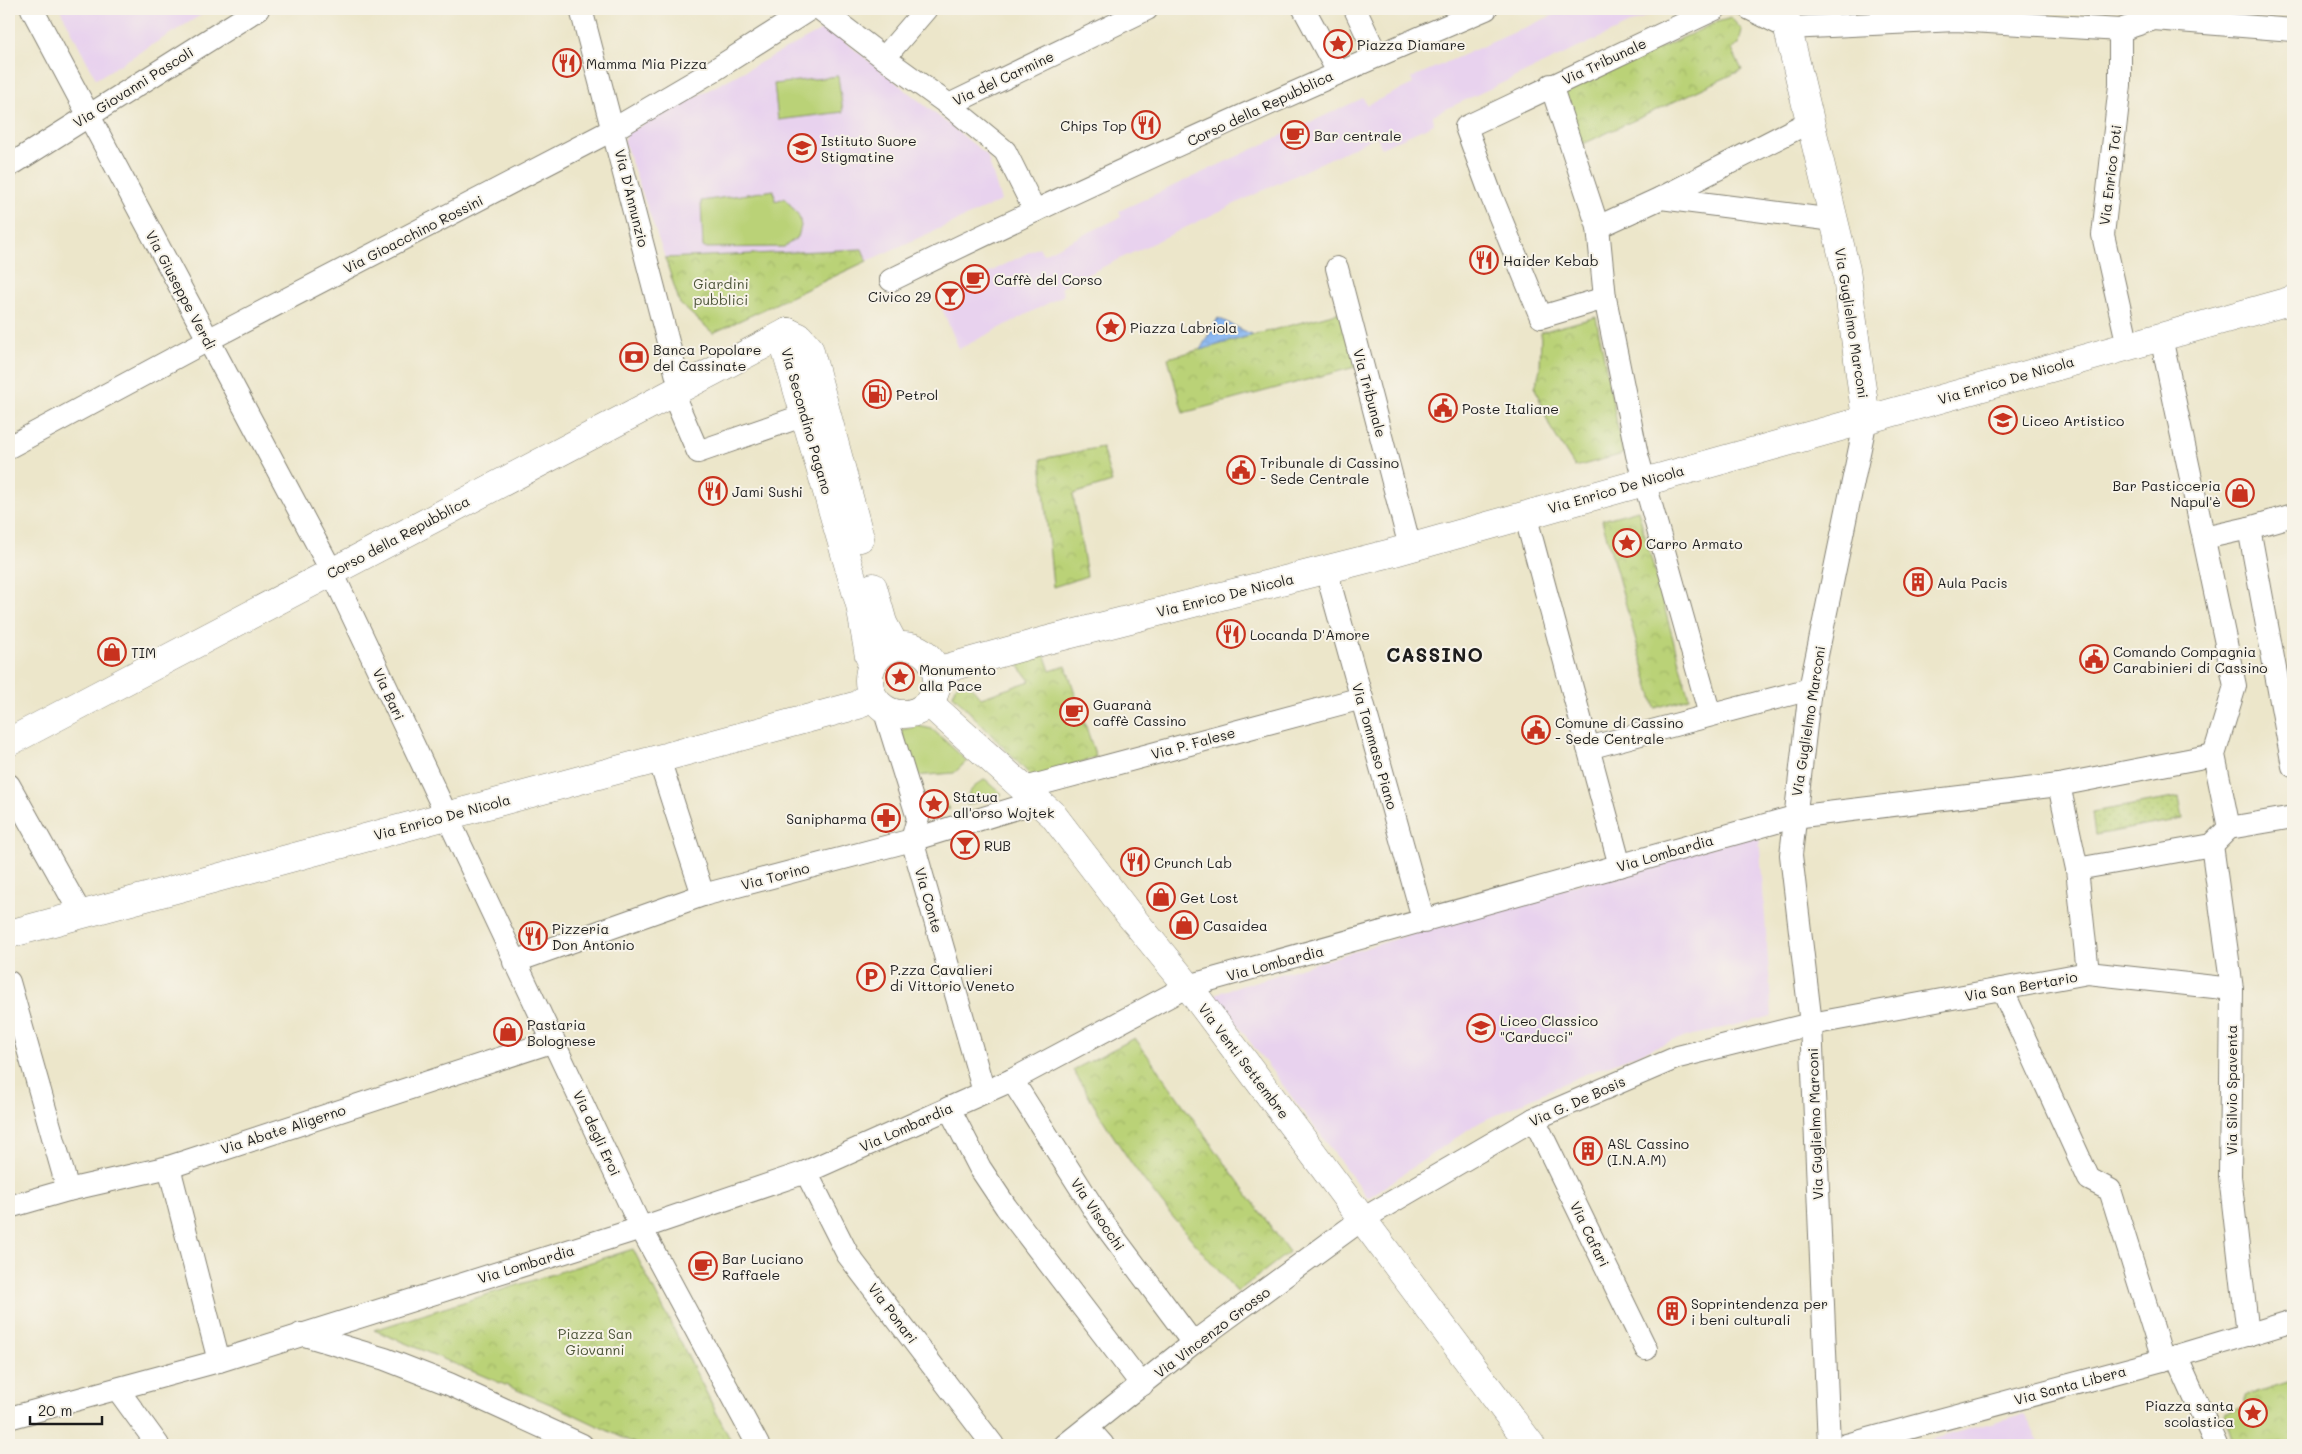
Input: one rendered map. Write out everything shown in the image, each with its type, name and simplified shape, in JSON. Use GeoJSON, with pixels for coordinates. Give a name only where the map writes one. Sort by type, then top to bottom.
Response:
{"type":"FeatureCollection","features":[{"type":"Feature","properties":{"kind":"main road","name":"Via Guglielmo Marconi"},"geometry":{"type":"LineString","coordinates":[[1786,19],[1846,270],[1866,419]]}},
{"type":"Feature","properties":{"kind":"main road","name":"Via Enrico De Nicola"},"geometry":{"type":"LineString","coordinates":[[936,671],[1044,641],[1326,570],[2293,300]]}},
{"type":"Feature","properties":{"kind":"main road","name":"Corso della Repubblica"},"geometry":{"type":"LineString","coordinates":[[9,742],[788,332]]}},
{"type":"Feature","properties":{"kind":"main road","name":"Via Secondino Pagano"},"geometry":{"type":"LineString","coordinates":[[788,332],[799,337],[809,348],[882,623],[885,653],[869,656],[860,604],[784,344],[788,332]]}},
{"type":"Feature","properties":{"kind":"main road"},"geometry":{"type":"LineString","coordinates":[[916,648],[932,661],[936,671],[936,688],[929,703],[912,713],[903,714],[878,701],[868,682],[870,670],[885,653],[916,648]]}},
{"type":"Feature","properties":{"kind":"main road","name":"Via Enrico De Nicola"},"geometry":{"type":"LineString","coordinates":[[9,934],[878,701]]}},
{"type":"Feature","properties":{"kind":"main road","name":"Via Venti Settembre"},"geometry":{"type":"LineString","coordinates":[[929,703],[988,759],[1053,815],[1128,913],[1188,986],[1531,1445]]}},
{"type":"Feature","properties":{"kind":"street","name":"Via Giuseppe Verdi"},"geometry":{"type":"LineString","coordinates":[[32,9],[332,572]]}},
{"type":"Feature","properties":{"kind":"street","name":"Via Giovanni Pascoli"},"geometry":{"type":"LineString","coordinates":[[9,166],[258,9]]}},
{"type":"Feature","properties":{"kind":"street","name":"Via D'Annunzio"},"geometry":{"type":"LineString","coordinates":[[581,9],[614,129],[676,390],[698,452],[805,415]]}},
{"type":"Feature","properties":{"kind":"street","name":"Via Gioacchino Rossini"},"geometry":{"type":"LineString","coordinates":[[9,447],[208,340],[614,129],[716,69],[810,9]]}},
{"type":"Feature","properties":{"kind":"street","name":"Via del Carmine"},"geometry":{"type":"LineString","coordinates":[[820,9],[949,105],[1141,10]]}},
{"type":"Feature","properties":{"kind":"street"},"geometry":{"type":"LineString","coordinates":[[884,58],[926,9]]}},
{"type":"Feature","properties":{"kind":"street"},"geometry":{"type":"LineString","coordinates":[[1304,9],[1338,72]]}},
{"type":"Feature","properties":{"kind":"street"},"geometry":{"type":"LineString","coordinates":[[1355,9],[1377,56]]}},
{"type":"Feature","properties":{"kind":"street","name":"Corso della Repubblica"},"geometry":{"type":"LineString","coordinates":[[890,280],[1035,211],[1338,72],[1486,9]]}},
{"type":"Feature","properties":{"kind":"street","name":"Via Tribunale"},"geometry":{"type":"LineString","coordinates":[[1605,298],[1541,317],[1491,195],[1466,127],[1715,9]]}},
{"type":"Feature","properties":{"kind":"street"},"geometry":{"type":"LineString","coordinates":[[1750,9],[1786,19],[1956,20],[2120,30],[2155,14],[2293,30]]}},
{"type":"Feature","properties":{"kind":"street","name":"Via Enrico Toti"},"geometry":{"type":"LineString","coordinates":[[2120,30],[2120,85],[2103,234],[2128,346]]}},
{"type":"Feature","properties":{"kind":"street"},"geometry":{"type":"LineString","coordinates":[[1550,86],[1598,227],[1605,298],[1645,481],[1710,715]]}},
{"type":"Feature","properties":{"kind":"street"},"geometry":{"type":"LineString","coordinates":[[949,105],[1006,151],[1035,211]]}},
{"type":"Feature","properties":{"kind":"street"},"geometry":{"type":"LineString","coordinates":[[1598,227],[1661,198],[1811,122]]}},
{"type":"Feature","properties":{"kind":"street"},"geometry":{"type":"LineString","coordinates":[[1661,198],[1834,220]]}},
{"type":"Feature","properties":{"kind":"street","name":"Via Tribunale"},"geometry":{"type":"LineString","coordinates":[[1337,268],[1410,547]]}},
{"type":"Feature","properties":{"kind":"street"},"geometry":{"type":"LineString","coordinates":[[2161,337],[2235,686],[2214,755],[2229,828]]}},
{"type":"Feature","properties":{"kind":"street","name":"Via Guglielmo Marconi"},"geometry":{"type":"LineString","coordinates":[[1829,1445],[1811,1024],[1791,855],[1810,690],[1866,419]]}},
{"type":"Feature","properties":{"kind":"street"},"geometry":{"type":"LineString","coordinates":[[1525,514],[1620,866]]}},
{"type":"Feature","properties":{"kind":"street"},"geometry":{"type":"LineString","coordinates":[[2204,538],[2249,528],[2293,515]]}},
{"type":"Feature","properties":{"kind":"street"},"geometry":{"type":"LineString","coordinates":[[2249,528],[2293,766]]}},
{"type":"Feature","properties":{"kind":"street","name":"Via Tommaso Piano"},"geometry":{"type":"LineString","coordinates":[[1326,570],[1424,922]]}},
{"type":"Feature","properties":{"kind":"street","name":"Via Bari"},"geometry":{"type":"LineString","coordinates":[[332,572],[447,816]]}},
{"type":"Feature","properties":{"kind":"street"},"geometry":{"type":"LineString","coordinates":[[1588,748],[1810,690]]}},
{"type":"Feature","properties":{"kind":"street","name":"Via P. Falese"},"geometry":{"type":"LineString","coordinates":[[1032,795],[1362,698]]}},
{"type":"Feature","properties":{"kind":"street","name":"Via Conte"},"geometry":{"type":"LineString","coordinates":[[878,701],[918,818],[912,840],[984,1092]]}},
{"type":"Feature","properties":{"kind":"street","name":"Via Lombardia"},"geometry":{"type":"LineString","coordinates":[[9,1418],[118,1390],[219,1361],[641,1228],[806,1172],[1012,1080],[1188,986],[1424,922],[1794,817],[2059,785],[2214,755]]}},
{"type":"Feature","properties":{"kind":"street"},"geometry":{"type":"LineString","coordinates":[[659,759],[703,896]]}},
{"type":"Feature","properties":{"kind":"street"},"geometry":{"type":"LineString","coordinates":[[9,784],[81,914]]}},
{"type":"Feature","properties":{"kind":"street"},"geometry":{"type":"LineString","coordinates":[[2059,785],[2077,869],[2088,974]]}},
{"type":"Feature","properties":{"kind":"street","name":"Via Torino"},"geometry":{"type":"LineString","coordinates":[[514,962],[703,896],[912,840],[1032,795]]}},
{"type":"Feature","properties":{"kind":"street","name":"Via degli Eroi"},"geometry":{"type":"LineString","coordinates":[[447,816],[514,962],[554,1041],[641,1228],[758,1445]]}},
{"type":"Feature","properties":{"kind":"street"},"geometry":{"type":"LineString","coordinates":[[2077,869],[2212,845],[2229,828],[2293,817]]}},
{"type":"Feature","properties":{"kind":"street","name":"Via Silvio Spaventa"},"geometry":{"type":"LineString","coordinates":[[2212,845],[2232,989],[2230,1176],[2248,1335]]}},
{"type":"Feature","properties":{"kind":"street","name":"Via San Bertario"},"geometry":{"type":"LineString","coordinates":[[1811,1024],[2088,974],[2232,989]]}},
{"type":"Feature","properties":{"kind":"street"},"geometry":{"type":"LineString","coordinates":[[9,982],[68,1190]]}},
{"type":"Feature","properties":{"kind":"street"},"geometry":{"type":"LineString","coordinates":[[2002,989],[2088,1179],[2110,1190],[2169,1358],[2216,1445]]}},
{"type":"Feature","properties":{"kind":"street","name":"Via G. De Bosis"},"geometry":{"type":"LineString","coordinates":[[1361,1220],[1534,1120],[1678,1056],[1811,1024]]}},
{"type":"Feature","properties":{"kind":"street","name":"Via Abate Aligerno"},"geometry":{"type":"LineString","coordinates":[[9,1207],[68,1190],[169,1167],[554,1041]]}},
{"type":"Feature","properties":{"kind":"street","name":"Via Visocchi"},"geometry":{"type":"LineString","coordinates":[[1012,1080],[1101,1220],[1193,1343]]}},
{"type":"Feature","properties":{"kind":"street"},"geometry":{"type":"LineString","coordinates":[[949,1108],[980,1168],[1006,1207],[1142,1385]]}},
{"type":"Feature","properties":{"kind":"street","name":"Via Cafari"},"geometry":{"type":"LineString","coordinates":[[1534,1120],[1646,1348]]}},
{"type":"Feature","properties":{"kind":"street"},"geometry":{"type":"LineString","coordinates":[[169,1167],[219,1361]]}},
{"type":"Feature","properties":{"kind":"street","name":"Via Ponari"},"geometry":{"type":"LineString","coordinates":[[806,1172],[848,1255],[992,1445]]}},
{"type":"Feature","properties":{"kind":"street","name":"Via Vincenzo Grosso"},"geometry":{"type":"LineString","coordinates":[[1065,1445],[1193,1343],[1361,1220]]}},
{"type":"Feature","properties":{"kind":"street","name":"Via Santa Libera"},"geometry":{"type":"LineString","coordinates":[[1846,1445],[2169,1358],[2293,1321]]}},
{"type":"Feature","properties":{"kind":"street"},"geometry":{"type":"LineString","coordinates":[[301,1334],[385,1359],[449,1384],[582,1445]]}},
{"type":"Feature","properties":{"kind":"street"},"geometry":{"type":"LineString","coordinates":[[118,1390],[158,1445]]}},
{"type":"Feature","properties":{"kind":"street"},"geometry":{"type":"LineString","coordinates":[[1088,1428],[1103,1445]]}},
{"type":"Feature","properties":{"kind":"shaded area"},"geometry":{"type":"Polygon","coordinates":[[[60,9],[211,9],[96,79],[60,9]]]}},
{"type":"Feature","properties":{"kind":"shaded area"},"geometry":{"type":"Polygon","coordinates":[[[1567,9],[1662,9],[1433,115],[1434,124],[1381,148],[1377,136],[1061,287],[1064,295],[959,349],[938,299],[1039,247],[1043,254],[1121,217],[1119,211],[1363,98],[1367,105],[1413,84],[1411,78],[1567,9]]]}},
{"type":"Feature","properties":{"kind":"shaded area","name":"Istituto Suore Stigmatine"},"geometry":{"type":"Polygon","coordinates":[[[829,29],[987,155],[1001,201],[867,261],[862,249],[665,258],[624,141],[627,133],[822,30],[829,29]]]}},
{"type":"Feature","properties":{"kind":"shaded area","name":"Liceo Classico \"Carducci\""},"geometry":{"type":"Polygon","coordinates":[[[1759,834],[1772,1016],[1674,1040],[1578,1077],[1476,1124],[1368,1198],[1214,994],[1619,871],[1759,834]]]}},
{"type":"Feature","properties":{"kind":"shaded area"},"geometry":{"type":"Polygon","coordinates":[[[2024,1414],[2041,1445],[1910,1445],[2024,1414]]]}},
{"type":"Feature","properties":{"kind":"green space"},"geometry":{"type":"Polygon","coordinates":[[[1731,18],[1742,30],[1739,44],[1732,50],[1742,70],[1583,144],[1559,95],[1717,22],[1731,18]]]}},
{"type":"Feature","properties":{"kind":"green space"},"geometry":{"type":"Polygon","coordinates":[[[838,76],[843,112],[778,120],[774,84],[838,76]]]}},
{"type":"Feature","properties":{"kind":"green space"},"geometry":{"type":"Polygon","coordinates":[[[774,190],[775,201],[785,198],[799,216],[801,226],[798,237],[784,247],[703,248],[701,201],[774,190]]]}},
{"type":"Feature","properties":{"kind":"green space","name":"Giardini pubblici"},"geometry":{"type":"Polygon","coordinates":[[[862,249],[867,261],[713,333],[680,304],[665,258],[862,249]]]}},
{"type":"Feature","properties":{"kind":"green space"},"geometry":{"type":"Polygon","coordinates":[[[1344,311],[1359,366],[1183,413],[1168,358],[1344,311]]]}},
{"type":"Feature","properties":{"kind":"green space"},"geometry":{"type":"Polygon","coordinates":[[[1596,317],[1623,454],[1575,467],[1550,427],[1535,388],[1540,369],[1541,332],[1596,317]]]}},
{"type":"Feature","properties":{"kind":"green space"},"geometry":{"type":"Polygon","coordinates":[[[1102,447],[1112,482],[1073,494],[1087,576],[1053,587],[1041,459],[1102,447]]]}},
{"type":"Feature","properties":{"kind":"green space"},"geometry":{"type":"Polygon","coordinates":[[[1638,510],[1689,698],[1655,708],[1602,520],[1638,510]]]}},
{"type":"Feature","properties":{"kind":"green space"},"geometry":{"type":"Polygon","coordinates":[[[1044,653],[1050,671],[1066,666],[1096,757],[1033,778],[953,695],[955,687],[965,679],[981,698],[1030,681],[1015,661],[1044,653]]]}},
{"type":"Feature","properties":{"kind":"green space"},"geometry":{"type":"Polygon","coordinates":[[[918,726],[932,729],[967,761],[954,773],[915,776],[901,730],[918,726]]]}},
{"type":"Feature","properties":{"kind":"green space"},"geometry":{"type":"Polygon","coordinates":[[[985,779],[1002,794],[967,805],[969,792],[985,779]]]}},
{"type":"Feature","properties":{"kind":"green space"},"geometry":{"type":"Polygon","coordinates":[[[920,792],[938,797],[950,808],[928,815],[920,792]]]}},
{"type":"Feature","properties":{"kind":"green space"},"geometry":{"type":"Polygon","coordinates":[[[2179,797],[2183,819],[2095,835],[2092,812],[2179,797]]]}},
{"type":"Feature","properties":{"kind":"green space"},"geometry":{"type":"Polygon","coordinates":[[[1135,1038],[1289,1252],[1237,1292],[1144,1181],[1094,1106],[1073,1070],[1135,1038]]]}},
{"type":"Feature","properties":{"kind":"green space","name":"Piazza San Giovanni"},"geometry":{"type":"Polygon","coordinates":[[[633,1249],[733,1445],[638,1445],[560,1408],[374,1330],[633,1249]]]}},
{"type":"Feature","properties":{"kind":"green space"},"geometry":{"type":"Polygon","coordinates":[[[2293,1380],[2293,1445],[2234,1445],[2224,1413],[2244,1407],[2244,1396],[2293,1380]]]}},
{"type":"Feature","properties":{"kind":"water"},"geometry":{"type":"Polygon","coordinates":[[[1218,318],[1253,335],[1200,350],[1218,318]]]}},
{"type":"Feature","properties":{"kind":"place","name":"Piazza Diamare"},"geometry":{"type":"Point","coordinates":[1338,44]}},
{"type":"Feature","properties":{"kind":"place","name":"Mamma Mia Pizza"},"geometry":{"type":"Point","coordinates":[567,63]}},
{"type":"Feature","properties":{"kind":"place","name":"Chips Top"},"geometry":{"type":"Point","coordinates":[1146,125]}},
{"type":"Feature","properties":{"kind":"place","name":"Bar centrale"},"geometry":{"type":"Point","coordinates":[1295,135]}},
{"type":"Feature","properties":{"kind":"place","name":"Istituto Suore Stigmatine"},"geometry":{"type":"Point","coordinates":[802,148]}},
{"type":"Feature","properties":{"kind":"place","name":"Haider Kebab"},"geometry":{"type":"Point","coordinates":[1484,260]}},
{"type":"Feature","properties":{"kind":"place","name":"Caffè del Corso"},"geometry":{"type":"Point","coordinates":[975,279]}},
{"type":"Feature","properties":{"kind":"place","name":"Civico 29"},"geometry":{"type":"Point","coordinates":[950,296]}},
{"type":"Feature","properties":{"kind":"place","name":"Piazza Labriola"},"geometry":{"type":"Point","coordinates":[1111,327]}},
{"type":"Feature","properties":{"kind":"place","name":"Banca Popolare del Cassinate"},"geometry":{"type":"Point","coordinates":[634,357]}},
{"type":"Feature","properties":{"kind":"place","name":"Petrol"},"geometry":{"type":"Point","coordinates":[877,394]}},
{"type":"Feature","properties":{"kind":"place","name":"Poste Italiane"},"geometry":{"type":"Point","coordinates":[1443,408]}},
{"type":"Feature","properties":{"kind":"place","name":"Liceo Artistico"},"geometry":{"type":"Point","coordinates":[2003,420]}},
{"type":"Feature","properties":{"kind":"place","name":"Tribunale di Cassino - Sede Centrale"},"geometry":{"type":"Point","coordinates":[1241,470]}},
{"type":"Feature","properties":{"kind":"place","name":"Jami Sushi"},"geometry":{"type":"Point","coordinates":[713,491]}},
{"type":"Feature","properties":{"kind":"place","name":"Bar Pasticceria Napul'è"},"geometry":{"type":"Point","coordinates":[2240,493]}},
{"type":"Feature","properties":{"kind":"place","name":"Carro Armato"},"geometry":{"type":"Point","coordinates":[1627,543]}},
{"type":"Feature","properties":{"kind":"place","name":"Aula Pacis"},"geometry":{"type":"Point","coordinates":[1918,582]}},
{"type":"Feature","properties":{"kind":"place","name":"Locanda D'Amore"},"geometry":{"type":"Point","coordinates":[1231,634]}},
{"type":"Feature","properties":{"kind":"place","name":"TIM"},"geometry":{"type":"Point","coordinates":[112,652]}},
{"type":"Feature","properties":{"kind":"place","name":"Comando Compagnia Carabinieri di Cassino"},"geometry":{"type":"Point","coordinates":[2094,659]}},
{"type":"Feature","properties":{"kind":"place","name":"Monumento alla Pace"},"geometry":{"type":"Point","coordinates":[900,677]}},
{"type":"Feature","properties":{"kind":"place","name":"Guaranà caffè Cassino"},"geometry":{"type":"Point","coordinates":[1074,712]}},
{"type":"Feature","properties":{"kind":"place","name":"Comune di Cassino - Sede Centrale"},"geometry":{"type":"Point","coordinates":[1536,730]}},
{"type":"Feature","properties":{"kind":"place","name":"Statua all'orso Wojtek"},"geometry":{"type":"Point","coordinates":[934,804]}},
{"type":"Feature","properties":{"kind":"place","name":"Sanipharma"},"geometry":{"type":"Point","coordinates":[886,818]}},
{"type":"Feature","properties":{"kind":"place","name":"RUB"},"geometry":{"type":"Point","coordinates":[965,845]}},
{"type":"Feature","properties":{"kind":"place","name":"Crunch Lab"},"geometry":{"type":"Point","coordinates":[1135,862]}},
{"type":"Feature","properties":{"kind":"place","name":"Get Lost"},"geometry":{"type":"Point","coordinates":[1161,897]}},
{"type":"Feature","properties":{"kind":"place","name":"Casaidea"},"geometry":{"type":"Point","coordinates":[1184,925]}},
{"type":"Feature","properties":{"kind":"place","name":"Pizzeria Don Antonio"},"geometry":{"type":"Point","coordinates":[533,936]}},
{"type":"Feature","properties":{"kind":"place","name":"P.zza Cavalieri di Vittorio Veneto"},"geometry":{"type":"Point","coordinates":[871,977]}},
{"type":"Feature","properties":{"kind":"place","name":"Liceo Classico \"Carducci\""},"geometry":{"type":"Point","coordinates":[1481,1028]}},
{"type":"Feature","properties":{"kind":"place","name":"Pastaria Bolognese"},"geometry":{"type":"Point","coordinates":[508,1032]}},
{"type":"Feature","properties":{"kind":"place","name":"ASL Cassino (I.N.A.M)"},"geometry":{"type":"Point","coordinates":[1588,1151]}},
{"type":"Feature","properties":{"kind":"place","name":"Bar Luciano Raffaele"},"geometry":{"type":"Point","coordinates":[703,1266]}},
{"type":"Feature","properties":{"kind":"place","name":"Soprintendenza per i beni culturali"},"geometry":{"type":"Point","coordinates":[1672,1311]}},
{"type":"Feature","properties":{"kind":"place","name":"Piazza santa scolastica"},"geometry":{"type":"Point","coordinates":[2253,1413]}},
{"type":"Feature","properties":{"kind":"district","name":"CASSINO"},"geometry":{"type":"Point","coordinates":[1435,654]}}]}
